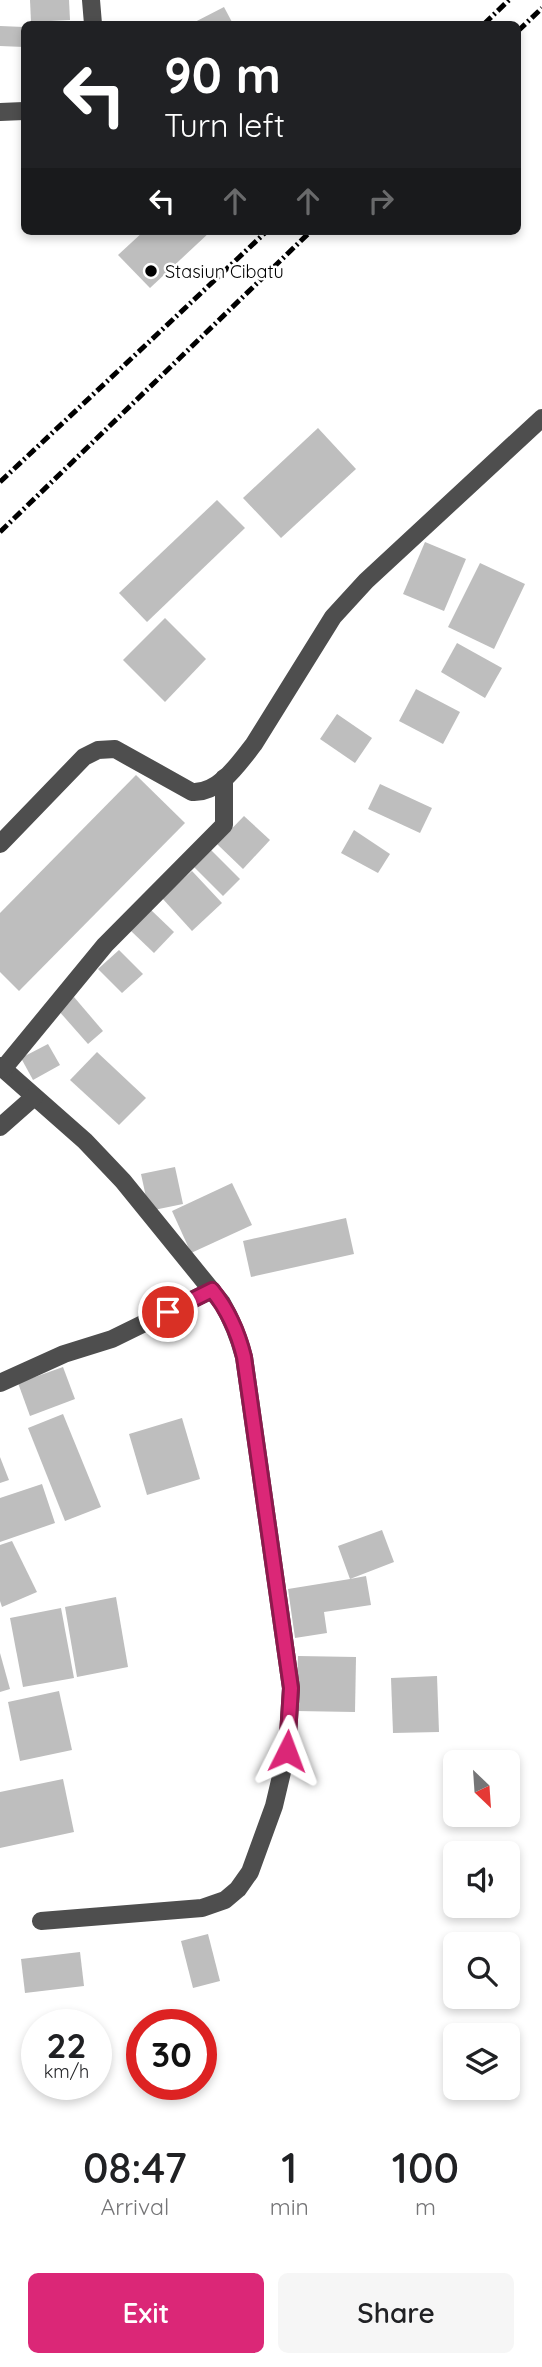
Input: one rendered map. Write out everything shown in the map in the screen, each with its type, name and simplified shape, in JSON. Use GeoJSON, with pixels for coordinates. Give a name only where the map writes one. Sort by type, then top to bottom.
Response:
{"type":"FeatureCollection","features":[{"type":"Feature","properties":{"kind":"street"},"geometry":{"type":"LineString","coordinates":[[91,0],[93,21]]}},
{"type":"Feature","properties":{"kind":"street"},"geometry":{"type":"LineString","coordinates":[[0,112],[21,111]]}},
{"type":"Feature","properties":{"kind":"street"},"geometry":{"type":"LineString","coordinates":[[0,844],[84,757],[98,750],[115,749],[192,792],[207,792],[224,778],[254,744],[333,617],[366,581],[542,418]]}},
{"type":"Feature","properties":{"kind":"street"},"geometry":{"type":"LineString","coordinates":[[41,1921],[202,1908],[225,1900],[238,1889],[250,1872],[274,1806],[287,1751],[291,1688],[244,1357],[238,1335],[229,1314],[212,1290],[122,1181],[85,1141],[2,1068],[105,945],[224,825],[224,778]]}},
{"type":"Feature","properties":{"kind":"street"},"geometry":{"type":"LineString","coordinates":[[0,1127],[34,1097]]}},
{"type":"Feature","properties":{"kind":"street"},"geometry":{"type":"LineString","coordinates":[[0,1383],[64,1354],[112,1339],[212,1290]]}},
{"type":"Feature","properties":{"kind":"building"},"geometry":{"type":"Polygon","coordinates":[[[30,0],[69,0],[70,20],[31,21],[30,0]]]}},
{"type":"Feature","properties":{"kind":"building"},"geometry":{"type":"Polygon","coordinates":[[[224,7],[231,21],[197,21],[224,7]]]}},
{"type":"Feature","properties":{"kind":"building"},"geometry":{"type":"Polygon","coordinates":[[[0,26],[21,27],[21,47],[0,46],[0,26]]]}},
{"type":"Feature","properties":{"kind":"building","name":"Stasiun Cibatu"},"geometry":{"type":"Polygon","coordinates":[[[140,235],[207,235],[150,288],[118,255],[140,235]]]}},
{"type":"Feature","properties":{"kind":"building"},"geometry":{"type":"Polygon","coordinates":[[[318,428],[356,469],[281,538],[243,498],[318,428]]]}},
{"type":"Feature","properties":{"kind":"building"},"geometry":{"type":"Polygon","coordinates":[[[217,500],[245,528],[147,622],[119,593],[217,500]]]}},
{"type":"Feature","properties":{"kind":"building"},"geometry":{"type":"Polygon","coordinates":[[[425,542],[466,559],[444,611],[403,594],[425,542]]]}},
{"type":"Feature","properties":{"kind":"building"},"geometry":{"type":"Polygon","coordinates":[[[480,563],[525,584],[494,649],[448,627],[480,563]]]}},
{"type":"Feature","properties":{"kind":"building"},"geometry":{"type":"Polygon","coordinates":[[[165,618],[206,659],[165,702],[123,660],[165,618]]]}},
{"type":"Feature","properties":{"kind":"building"},"geometry":{"type":"Polygon","coordinates":[[[457,643],[502,668],[485,698],[441,672],[457,643]]]}},
{"type":"Feature","properties":{"kind":"building"},"geometry":{"type":"Polygon","coordinates":[[[416,689],[460,712],[443,744],[399,721],[416,689]]]}},
{"type":"Feature","properties":{"kind":"building"},"geometry":{"type":"Polygon","coordinates":[[[337,714],[372,738],[355,763],[320,739],[337,714]]]}},
{"type":"Feature","properties":{"kind":"building"},"geometry":{"type":"Polygon","coordinates":[[[136,775],[185,823],[19,991],[0,972],[0,913],[136,775]]]}},
{"type":"Feature","properties":{"kind":"building"},"geometry":{"type":"Polygon","coordinates":[[[380,784],[432,808],[420,833],[368,809],[380,784]]]}},
{"type":"Feature","properties":{"kind":"building"},"geometry":{"type":"Polygon","coordinates":[[[244,816],[270,840],[243,869],[217,844],[244,816]]]}},
{"type":"Feature","properties":{"kind":"building"},"geometry":{"type":"Polygon","coordinates":[[[354,830],[390,854],[378,873],[341,853],[354,830]]]}},
{"type":"Feature","properties":{"kind":"building"},"geometry":{"type":"Polygon","coordinates":[[[209,848],[240,879],[223,896],[192,865],[209,848]]]}},
{"type":"Feature","properties":{"kind":"building"},"geometry":{"type":"Polygon","coordinates":[[[192,871],[222,903],[192,931],[162,898],[192,871]]]}},
{"type":"Feature","properties":{"kind":"building"},"geometry":{"type":"Polygon","coordinates":[[[150,909],[174,932],[154,953],[130,930],[150,909]]]}},
{"type":"Feature","properties":{"kind":"building"},"geometry":{"type":"Polygon","coordinates":[[[119,950],[143,974],[122,993],[98,969],[119,950]]]}},
{"type":"Feature","properties":{"kind":"building"},"geometry":{"type":"Polygon","coordinates":[[[74,997],[103,1031],[88,1044],[58,1010],[74,997]]]}},
{"type":"Feature","properties":{"kind":"building"},"geometry":{"type":"Polygon","coordinates":[[[48,1044],[60,1065],[33,1080],[21,1058],[48,1044]]]}},
{"type":"Feature","properties":{"kind":"building"},"geometry":{"type":"Polygon","coordinates":[[[97,1052],[146,1098],[119,1125],[70,1080],[97,1052]]]}},
{"type":"Feature","properties":{"kind":"building"},"geometry":{"type":"Polygon","coordinates":[[[175,1167],[183,1204],[149,1211],[141,1174],[175,1167]]]}},
{"type":"Feature","properties":{"kind":"building"},"geometry":{"type":"Polygon","coordinates":[[[232,1183],[252,1225],[191,1253],[172,1211],[232,1183]]]}},
{"type":"Feature","properties":{"kind":"building"},"geometry":{"type":"Polygon","coordinates":[[[346,1218],[354,1254],[251,1277],[243,1241],[346,1218]]]}},
{"type":"Feature","properties":{"kind":"building"},"geometry":{"type":"Polygon","coordinates":[[[63,1367],[75,1399],[30,1416],[18,1383],[63,1367]]]}},
{"type":"Feature","properties":{"kind":"building"},"geometry":{"type":"Polygon","coordinates":[[[63,1414],[101,1507],[65,1521],[28,1428],[63,1414]]]}},
{"type":"Feature","properties":{"kind":"building"},"geometry":{"type":"Polygon","coordinates":[[[182,1418],[200,1479],[147,1495],[129,1434],[182,1418]]]}},
{"type":"Feature","properties":{"kind":"building"},"geometry":{"type":"Polygon","coordinates":[[[0,1457],[9,1480],[0,1483],[0,1457]]]}},
{"type":"Feature","properties":{"kind":"building"},"geometry":{"type":"Polygon","coordinates":[[[42,1484],[55,1523],[0,1542],[0,1498],[42,1484]]]}},
{"type":"Feature","properties":{"kind":"building"},"geometry":{"type":"Polygon","coordinates":[[[382,1530],[394,1562],[350,1579],[338,1546],[382,1530]]]}},
{"type":"Feature","properties":{"kind":"building"},"geometry":{"type":"Polygon","coordinates":[[[12,1541],[37,1592],[2,1607],[0,1545],[12,1541]]]}},
{"type":"Feature","properties":{"kind":"building"},"geometry":{"type":"Polygon","coordinates":[[[366,1576],[371,1605],[324,1612],[327,1633],[295,1638],[288,1589],[366,1576]]]}},
{"type":"Feature","properties":{"kind":"building"},"geometry":{"type":"Polygon","coordinates":[[[116,1597],[128,1667],[77,1677],[65,1607],[116,1597]]]}},
{"type":"Feature","properties":{"kind":"building"},"geometry":{"type":"Polygon","coordinates":[[[61,1608],[74,1678],[23,1687],[10,1618],[61,1608]]]}},
{"type":"Feature","properties":{"kind":"building"},"geometry":{"type":"Polygon","coordinates":[[[0,1653],[10,1689],[0,1692],[0,1653]]]}},
{"type":"Feature","properties":{"kind":"building"},"geometry":{"type":"Polygon","coordinates":[[[298,1656],[356,1657],[355,1712],[296,1711],[298,1656]]]}},
{"type":"Feature","properties":{"kind":"building"},"geometry":{"type":"Polygon","coordinates":[[[437,1676],[439,1732],[393,1733],[391,1678],[437,1676]]]}},
{"type":"Feature","properties":{"kind":"building"},"geometry":{"type":"Polygon","coordinates":[[[59,1691],[72,1750],[20,1761],[8,1702],[59,1691]]]}},
{"type":"Feature","properties":{"kind":"building"},"geometry":{"type":"Polygon","coordinates":[[[63,1779],[74,1832],[0,1848],[0,1792],[63,1779]]]}},
{"type":"Feature","properties":{"kind":"building"},"geometry":{"type":"Polygon","coordinates":[[[208,1934],[220,1981],[193,1988],[181,1941],[208,1934]]]}},
{"type":"Feature","properties":{"kind":"building"},"geometry":{"type":"Polygon","coordinates":[[[80,1952],[84,1986],[25,1993],[21,1959],[80,1952]]]}},
{"type":"Feature","properties":{"kind":"railway"},"geometry":{"type":"LineString","coordinates":[[487,21],[509,0]]}},
{"type":"Feature","properties":{"kind":"railway"},"geometry":{"type":"LineString","coordinates":[[521,28],[542,8]]}},
{"type":"Feature","properties":{"kind":"railway"},"geometry":{"type":"LineString","coordinates":[[0,482],[263,235]]}},
{"type":"Feature","properties":{"kind":"railway"},"geometry":{"type":"LineString","coordinates":[[0,532],[307,235]]}},
{"type":"Feature","properties":{"kind":"place","name":"Stasiun Cibatu"},"geometry":{"type":"Point","coordinates":[151,271]}},
{"type":"Feature","properties":{"kind":"route"},"geometry":{"type":"LineString","coordinates":[[168,1312],[212,1290],[229,1314],[244,1357],[291,1688],[287,1751]]}}]}
